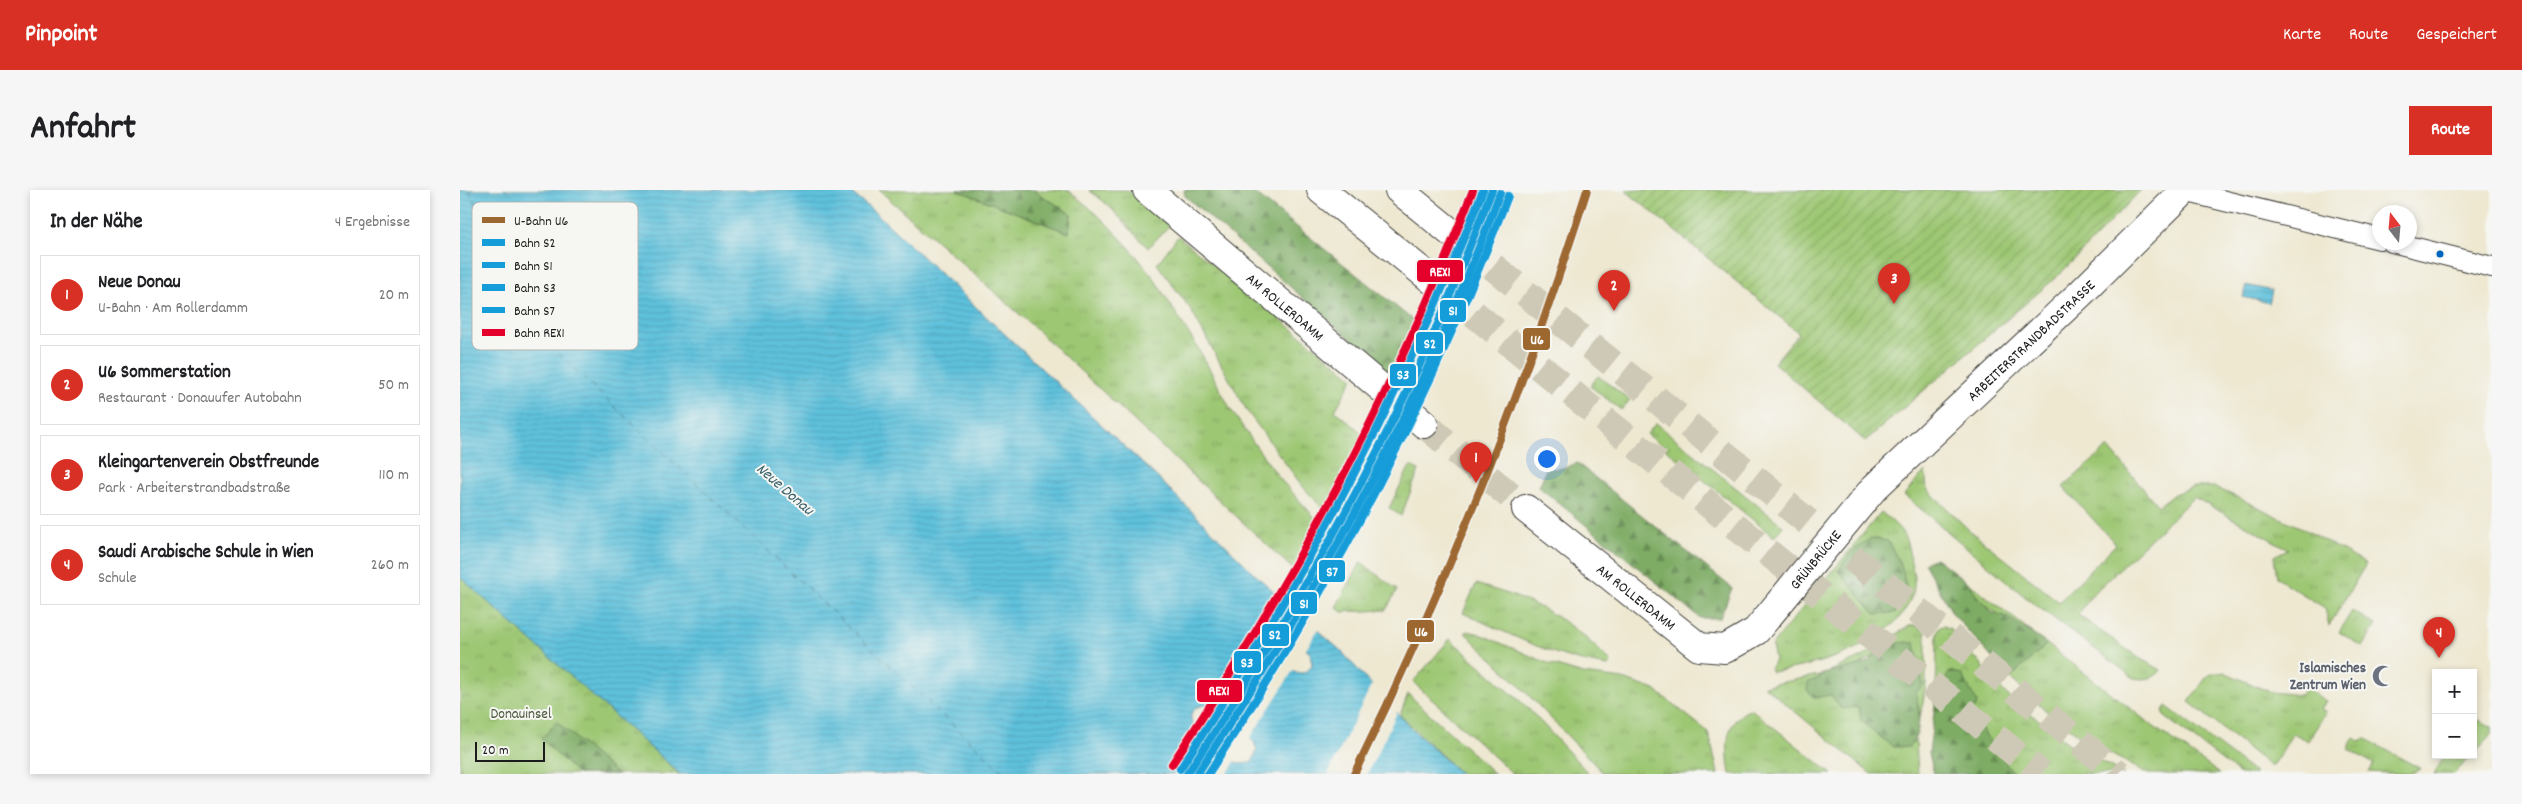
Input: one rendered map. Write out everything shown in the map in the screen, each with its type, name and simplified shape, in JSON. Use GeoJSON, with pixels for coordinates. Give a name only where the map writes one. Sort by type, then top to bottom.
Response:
{"type":"FeatureCollection","features":[{"type":"Feature","properties":{"kind":"main road","name":"AM ROLLERDAMM"},"geometry":{"type":"LineString","coordinates":[[1147,190],[1424,424]]}},
{"type":"Feature","properties":{"kind":"main road"},"geometry":{"type":"LineString","coordinates":[[1321,190],[1441,287]]}},
{"type":"Feature","properties":{"kind":"main road"},"geometry":{"type":"LineString","coordinates":[[1399,190],[1460,240]]}},
{"type":"Feature","properties":{"kind":"main road","name":"ARBEITERSTRANDBADSTRASSE"},"geometry":{"type":"LineString","coordinates":[[1874,488],[2080,294],[2184,191]]}},
{"type":"Feature","properties":{"kind":"main road","name":"GRÜNBRÜCKE"},"geometry":{"type":"LineString","coordinates":[[1756,631],[1874,488]]}},
{"type":"Feature","properties":{"kind":"main road","name":"AM ROLLERDAMM"},"geometry":{"type":"LineString","coordinates":[[1526,509],[1698,647],[1725,649],[1756,631]]}},
{"type":"Feature","properties":{"kind":"street"},"geometry":{"type":"LineString","coordinates":[[2184,191],[2372,238]]}},
{"type":"Feature","properties":{"kind":"street"},"geometry":{"type":"LineString","coordinates":[[2417,248],[2492,267]]}},
{"type":"Feature","properties":{"kind":"green space"},"geometry":{"type":"Polygon","coordinates":[[[879,190],[957,190],[1069,233],[1071,214],[1033,190],[1068,190],[1098,215],[1129,247],[1153,277],[1201,353],[1231,410],[1281,480],[1318,521],[1296,572],[1026,320],[879,190]]]}},
{"type":"Feature","properties":{"kind":"green space"},"geometry":{"type":"Polygon","coordinates":[[[957,190],[1033,190],[1071,214],[1069,233],[957,190]]]}},
{"type":"Feature","properties":{"kind":"green space"},"geometry":{"type":"Polygon","coordinates":[[[1089,190],[1127,190],[1170,225],[1148,248],[1108,205],[1089,190]]]}},
{"type":"Feature","properties":{"kind":"green space"},"geometry":{"type":"Polygon","coordinates":[[[1184,190],[1251,190],[1419,325],[1398,380],[1185,196],[1184,190]]]}},
{"type":"Feature","properties":{"kind":"green space"},"geometry":{"type":"Polygon","coordinates":[[[1625,190],[2141,190],[2060,274],[1865,441],[1774,363],[1799,333],[1625,190]]]}},
{"type":"Feature","properties":{"kind":"green space"},"geometry":{"type":"Polygon","coordinates":[[[1178,236],[1353,378],[1335,411],[1367,437],[1328,514],[1303,487],[1247,411],[1189,307],[1157,264],[1178,236]]]}},
{"type":"Feature","properties":{"kind":"green space"},"geometry":{"type":"Polygon","coordinates":[[[1598,376],[1630,400],[1621,410],[1590,386],[1598,376]]]}},
{"type":"Feature","properties":{"kind":"green space"},"geometry":{"type":"Polygon","coordinates":[[[1656,423],[1783,526],[1774,537],[1647,434],[1656,423]]]}},
{"type":"Feature","properties":{"kind":"green space"},"geometry":{"type":"Polygon","coordinates":[[[2108,447],[2158,506],[2174,494],[2193,487],[2215,487],[2302,528],[2366,564],[2329,626],[2325,608],[2277,578],[2274,556],[2288,549],[2194,497],[2091,596],[2078,615],[2139,658],[2161,670],[2149,678],[2134,678],[2029,600],[1904,495],[1925,471],[1927,489],[1969,530],[2059,602],[2116,544],[2063,487],[2108,447]]]}},
{"type":"Feature","properties":{"kind":"green space"},"geometry":{"type":"Polygon","coordinates":[[[1577,463],[1732,588],[1720,618],[1700,618],[1539,487],[1546,469],[1564,468],[1577,463]]]}},
{"type":"Feature","properties":{"kind":"green space"},"geometry":{"type":"Polygon","coordinates":[[[1410,466],[1419,470],[1401,516],[1389,508],[1410,466]]]}},
{"type":"Feature","properties":{"kind":"green space"},"geometry":{"type":"Polygon","coordinates":[[[1881,512],[1903,533],[1909,552],[1914,575],[1914,588],[1903,613],[1889,628],[1872,640],[1852,650],[1832,658],[1772,672],[1770,669],[1775,660],[1772,645],[1881,512]]]}},
{"type":"Feature","properties":{"kind":"green space"},"geometry":{"type":"Polygon","coordinates":[[[1871,538],[1888,541],[1902,567],[1908,596],[1895,613],[1875,614],[1838,571],[1851,552],[1871,538]]]}},
{"type":"Feature","properties":{"kind":"green space"},"geometry":{"type":"Polygon","coordinates":[[[1936,558],[1970,584],[1975,594],[1993,613],[2007,617],[2047,644],[2010,678],[1953,614],[1924,563],[1936,558]]]}},
{"type":"Feature","properties":{"kind":"green space"},"geometry":{"type":"Polygon","coordinates":[[[1361,562],[1397,590],[1386,610],[1342,612],[1336,607],[1361,562]]]}},
{"type":"Feature","properties":{"kind":"green space","name":"Donauinsel"},"geometry":{"type":"Polygon","coordinates":[[[460,577],[491,604],[680,774],[460,774],[460,577]]]}},
{"type":"Feature","properties":{"kind":"green space"},"geometry":{"type":"Polygon","coordinates":[[[1476,584],[1524,600],[1553,614],[1593,645],[1611,662],[1609,666],[1590,663],[1553,652],[1463,613],[1476,584]]]}},
{"type":"Feature","properties":{"kind":"green space"},"geometry":{"type":"Polygon","coordinates":[[[1970,584],[2033,633],[1988,607],[1981,601],[1970,584]]]}},
{"type":"Feature","properties":{"kind":"green space"},"geometry":{"type":"Polygon","coordinates":[[[2352,611],[2376,625],[2363,647],[2339,632],[2352,611]]]}},
{"type":"Feature","properties":{"kind":"green space"},"geometry":{"type":"Polygon","coordinates":[[[1915,625],[1925,631],[1926,638],[1926,685],[1920,718],[1916,693],[1886,652],[1878,652],[1868,660],[1850,669],[1830,671],[1864,656],[1909,626],[1915,625]]]}},
{"type":"Feature","properties":{"kind":"green space"},"geometry":{"type":"Polygon","coordinates":[[[1944,626],[1951,629],[2007,695],[2068,743],[2124,774],[2014,774],[1969,712],[1936,697],[1937,632],[1939,627],[1944,626]]]}},
{"type":"Feature","properties":{"kind":"green space"},"geometry":{"type":"Polygon","coordinates":[[[1467,631],[1477,633],[1550,664],[1583,674],[1623,679],[1655,690],[1707,731],[1718,774],[1604,774],[1518,684],[1465,633],[1467,631]]]}},
{"type":"Feature","properties":{"kind":"green space"},"geometry":{"type":"Polygon","coordinates":[[[1450,639],[1527,707],[1589,774],[1513,774],[1413,682],[1450,639]]]}},
{"type":"Feature","properties":{"kind":"green space"},"geometry":{"type":"Polygon","coordinates":[[[1915,643],[1923,685],[1916,693],[1919,715],[1918,729],[1913,742],[1908,747],[1893,747],[1861,721],[1859,707],[1841,709],[1831,695],[1814,698],[1807,690],[1808,682],[1819,678],[1819,675],[1867,663],[1878,652],[1886,652],[1890,644],[1915,643]]]}},
{"type":"Feature","properties":{"kind":"green space"},"geometry":{"type":"Polygon","coordinates":[[[2047,644],[2154,727],[2220,774],[2148,774],[2090,743],[2051,715],[2010,678],[2047,644]]]}},
{"type":"Feature","properties":{"kind":"green space"},"geometry":{"type":"Polygon","coordinates":[[[1950,671],[1961,674],[1977,702],[1976,707],[1969,712],[2014,774],[1934,774],[1929,753],[1936,697],[1950,671]]]}},
{"type":"Feature","properties":{"kind":"green space"},"geometry":{"type":"Polygon","coordinates":[[[2224,672],[2270,692],[2301,695],[2305,688],[2326,701],[2321,709],[2326,712],[2308,741],[2293,733],[2273,766],[2270,766],[2189,702],[2208,675],[2224,672]]]}},
{"type":"Feature","properties":{"kind":"green space"},"geometry":{"type":"Polygon","coordinates":[[[1819,675],[1819,678],[1831,695],[1859,707],[1908,747],[1916,740],[1918,774],[1871,774],[1764,686],[1819,675]]]}},
{"type":"Feature","properties":{"kind":"green space"},"geometry":{"type":"Polygon","coordinates":[[[1408,694],[1495,774],[1461,774],[1400,715],[1408,694]]]}},
{"type":"Feature","properties":{"kind":"green space"},"geometry":{"type":"Polygon","coordinates":[[[2166,706],[2256,774],[2240,774],[2164,716],[2162,712],[2166,706]]]}},
{"type":"Feature","properties":{"kind":"green space"},"geometry":{"type":"Polygon","coordinates":[[[1751,709],[1832,774],[1730,774],[1728,736],[1735,720],[1751,709]]]}},
{"type":"Feature","properties":{"kind":"green space"},"geometry":{"type":"Polygon","coordinates":[[[2477,719],[2492,727],[2492,734],[2477,751],[2477,719]]]}},
{"type":"Feature","properties":{"kind":"green space"},"geometry":{"type":"Polygon","coordinates":[[[557,722],[617,774],[578,774],[541,739],[557,722]]]}},
{"type":"Feature","properties":{"kind":"green space"},"geometry":{"type":"Polygon","coordinates":[[[2354,737],[2358,741],[2366,739],[2421,769],[2409,774],[2369,772],[2374,764],[2348,749],[2354,737]]]}},
{"type":"Feature","properties":{"kind":"green space"},"geometry":{"type":"Polygon","coordinates":[[[2443,759],[2469,759],[2454,774],[2434,774],[2443,759]]]}},
{"type":"Feature","properties":{"kind":"water","name":"Neue Donau"},"geometry":{"type":"Polygon","coordinates":[[[460,190],[848,190],[879,216],[1159,479],[1260,579],[1340,650],[1413,730],[1461,774],[680,774],[460,577],[460,190]],[[1266,621],[1256,625],[1254,632],[1258,641],[1286,666],[1301,673],[1308,670],[1312,664],[1310,653],[1273,622],[1266,621]],[[1204,705],[1195,709],[1191,714],[1194,726],[1205,738],[1235,762],[1244,764],[1253,760],[1257,750],[1254,742],[1213,707],[1204,705]]]}},
{"type":"Feature","properties":{"kind":"water"},"geometry":{"type":"Polygon","coordinates":[[[2246,285],[2272,291],[2269,303],[2243,297],[2246,285]]]}},
{"type":"Feature","properties":{"kind":"pier"},"geometry":{"type":"Polygon","coordinates":[[[1286,599],[1319,628],[1305,651],[1271,624],[1286,599]]]}},
{"type":"Feature","properties":{"kind":"pier"},"geometry":{"type":"Polygon","coordinates":[[[1260,642],[1294,669],[1249,740],[1216,712],[1260,642]]]}},
{"type":"Feature","properties":{"kind":"pier"},"geometry":{"type":"Polygon","coordinates":[[[1373,682],[1398,710],[1382,744],[1367,774],[1328,774],[1373,682]]]}},
{"type":"Feature","properties":{"kind":"pier"},"geometry":{"type":"Polygon","coordinates":[[[1202,733],[1236,760],[1227,774],[1174,774],[1202,733]]]}},
{"type":"Feature","properties":{"kind":"ferry route"},"geometry":{"type":"LineString","coordinates":[[469,190],[475,202]]}},
{"type":"Feature","properties":{"kind":"ferry route"},"geometry":{"type":"LineString","coordinates":[[554,350],[1005,774]]}},
{"type":"Feature","properties":{"kind":"tunnel"},"geometry":{"type":"LineString","coordinates":[[1460,240],[2119,774]]}},
{"type":"Feature","properties":{"kind":"tunnel"},"geometry":{"type":"LineString","coordinates":[[1441,287],[2041,774]]}},
{"type":"Feature","properties":{"kind":"tunnel"},"geometry":{"type":"LineString","coordinates":[[1424,424],[1526,509]]}},
{"type":"Feature","properties":{"kind":"metro line","name":"U6"},"geometry":{"type":"LineString","coordinates":[[1354,774],[1421,631],[1452,559],[1510,413],[1587,190]]}},
{"type":"Feature","properties":{"kind":"rail line","name":"REX1"},"geometry":{"type":"LineString","coordinates":[[1172,764],[1259,626],[1300,556],[1338,485],[1375,414],[1409,341],[1473,190]]}},
{"type":"Feature","properties":{"kind":"rail line","name":"S3"},"geometry":{"type":"LineString","coordinates":[[1180,769],[1268,629],[1347,488],[1384,416],[1418,342],[1483,190]]}},
{"type":"Feature","properties":{"kind":"rail line","name":"S2"},"geometry":{"type":"LineString","coordinates":[[1187,774],[1277,632],[1360,485],[1432,337],[1492,190]]}},
{"type":"Feature","properties":{"kind":"rail line","name":"S1"},"geometry":{"type":"LineString","coordinates":[[1197,774],[1315,585],[1394,438],[1440,340],[1500,193]]}},
{"type":"Feature","properties":{"kind":"rail line","name":"S7"},"geometry":{"type":"LineString","coordinates":[[1208,774],[1296,634],[1374,493],[1445,348],[1508,196]]}},
{"type":"Feature","properties":{"kind":"place","name":"Kleingartenverein Obstfreunde"},"geometry":{"type":"Point","coordinates":[1894,304]}},
{"type":"Feature","properties":{"kind":"place","name":"U6 Sommerstation"},"geometry":{"type":"Point","coordinates":[1614,311]}},
{"type":"Feature","properties":{"kind":"place","name":"Neue Donau"},"geometry":{"type":"Point","coordinates":[1476,483]}},
{"type":"Feature","properties":{"kind":"place","name":"Saudi Arabische Schule in Wien"},"geometry":{"type":"Point","coordinates":[2439,658]}},
{"type":"Feature","properties":{"kind":"place","name":"Islamisches Zentrum Wien"},"geometry":{"type":"Point","coordinates":[2383,676]}}]}
